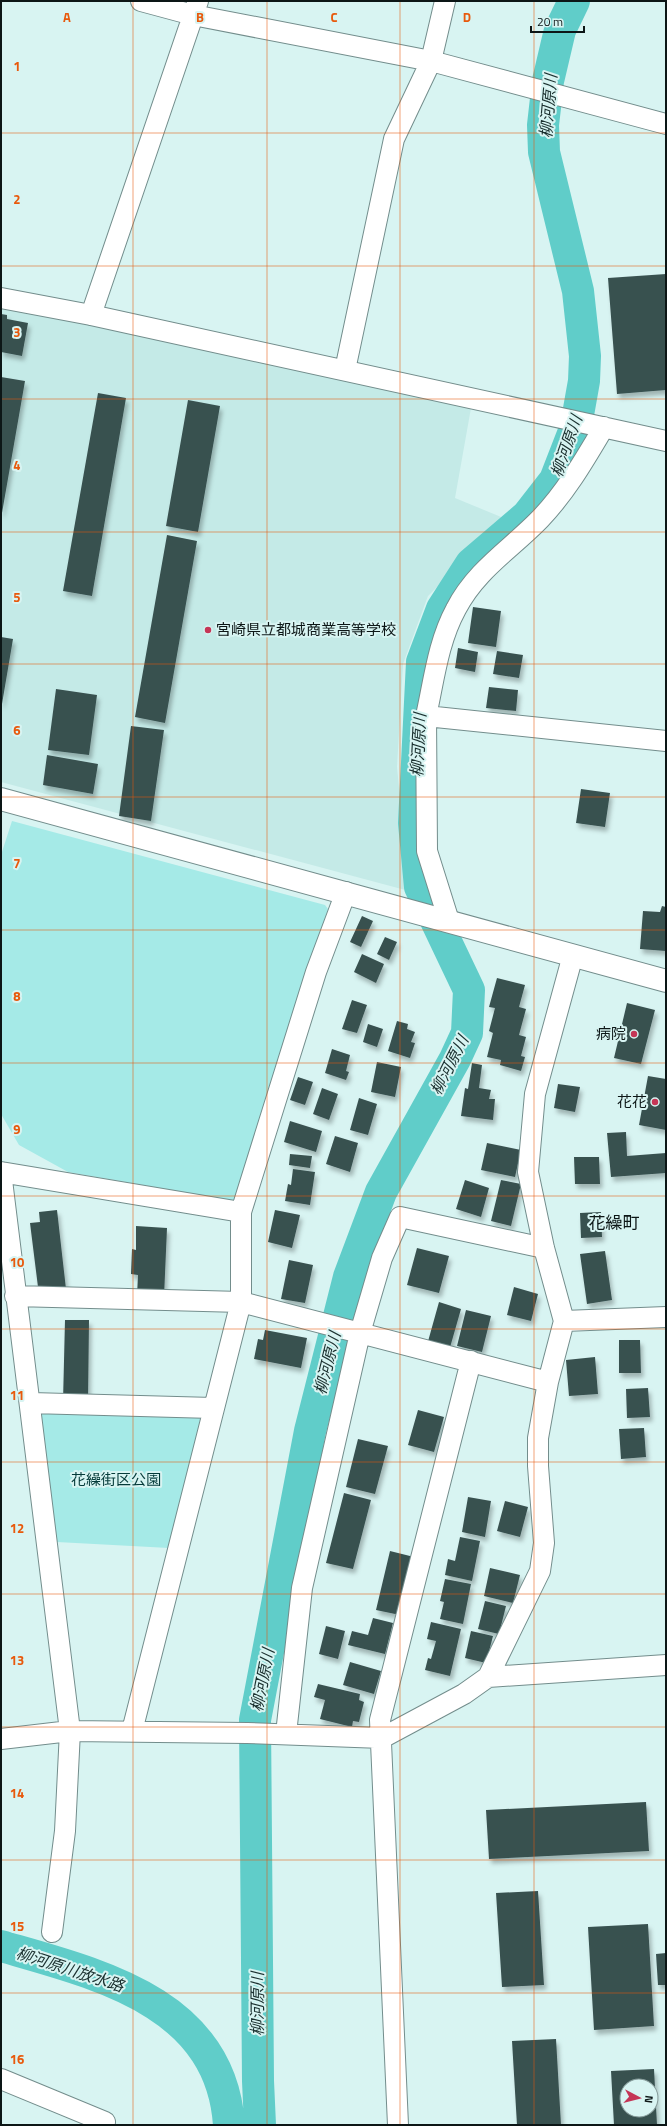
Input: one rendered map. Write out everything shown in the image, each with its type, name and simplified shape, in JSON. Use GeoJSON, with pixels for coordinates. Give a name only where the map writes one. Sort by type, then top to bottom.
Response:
{"type":"FeatureCollection","features":[{"type":"Feature","properties":{"kind":"street"},"geometry":{"type":"LineString","coordinates":[[141,1],[196,8],[431,60],[666,124]]}},
{"type":"Feature","properties":{"kind":"street"},"geometry":{"type":"LineString","coordinates":[[345,370],[394,139],[431,60],[445,1]]}},
{"type":"Feature","properties":{"kind":"street"},"geometry":{"type":"LineString","coordinates":[[91,315],[196,8]]}},
{"type":"Feature","properties":{"kind":"street"},"geometry":{"type":"LineString","coordinates":[[1,298],[91,315],[666,441]]}},
{"type":"Feature","properties":{"kind":"street"},"geometry":{"type":"LineString","coordinates":[[448,921],[427,851],[426,716],[441,644],[456,608],[479,574],[541,518],[577,473],[596,425]]}},
{"type":"Feature","properties":{"kind":"street"},"geometry":{"type":"LineString","coordinates":[[426,716],[666,741]]}},
{"type":"Feature","properties":{"kind":"street"},"geometry":{"type":"LineString","coordinates":[[1,799],[346,892],[666,981]]}},
{"type":"Feature","properties":{"kind":"street"},"geometry":{"type":"LineString","coordinates":[[132,1731],[241,1302],[241,1212],[316,972],[346,892]]}},
{"type":"Feature","properties":{"kind":"street"},"geometry":{"type":"LineString","coordinates":[[1,1739],[70,1730],[247,1733],[382,1738],[464,1694],[488,1677],[540,1571],[544,1543],[538,1466],[538,1438],[548,1382],[564,1321],[544,1248],[528,1172],[535,1094],[573,955]]}},
{"type":"Feature","properties":{"kind":"street"},"geometry":{"type":"LineString","coordinates":[[52,1932],[65,1831],[70,1730],[31,1403],[15,1296],[1,1172],[241,1212]]}},
{"type":"Feature","properties":{"kind":"street"},"geometry":{"type":"LineString","coordinates":[[281,1734],[302,1588],[357,1332],[382,1258],[400,1217],[544,1248]]}},
{"type":"Feature","properties":{"kind":"street"},"geometry":{"type":"LineString","coordinates":[[15,1296],[241,1302],[548,1382]]}},
{"type":"Feature","properties":{"kind":"street"},"geometry":{"type":"LineString","coordinates":[[564,1321],[666,1317]]}},
{"type":"Feature","properties":{"kind":"street"},"geometry":{"type":"LineString","coordinates":[[398,2125],[380,1720],[471,1361]]}},
{"type":"Feature","properties":{"kind":"street"},"geometry":{"type":"LineString","coordinates":[[31,1403],[213,1408]]}},
{"type":"Feature","properties":{"kind":"street"},"geometry":{"type":"LineString","coordinates":[[488,1677],[666,1666]]}},
{"type":"Feature","properties":{"kind":"street"},"geometry":{"type":"LineString","coordinates":[[3,2084],[107,2124]]}},
{"type":"Feature","properties":{"kind":"shaded area","name":"宮崎県立都城商業高等学校"},"geometry":{"type":"Polygon","coordinates":[[[1,307],[102,323],[471,408],[455,498],[506,519],[428,596],[403,664],[397,767],[409,891],[1,782],[1,307]]]}},
{"type":"Feature","properties":{"kind":"green space"},"geometry":{"type":"Polygon","coordinates":[[[12,821],[325,905],[328,909],[235,1201],[68,1172],[19,1145],[1,1114],[1,855],[12,821]]]}},
{"type":"Feature","properties":{"kind":"green space","name":"花繰街区公園"},"geometry":{"type":"Polygon","coordinates":[[[40,1413],[201,1416],[169,1548],[57,1542],[40,1413]]]}},
{"type":"Feature","properties":{"kind":"building"},"geometry":{"type":"Polygon","coordinates":[[[666,274],[666,390],[617,394],[608,278],[666,274]]]}},
{"type":"Feature","properties":{"kind":"building"},"geometry":{"type":"Polygon","coordinates":[[[1,314],[7,315],[7,319],[28,323],[22,356],[1,352],[1,314]]]}},
{"type":"Feature","properties":{"kind":"building"},"geometry":{"type":"Polygon","coordinates":[[[1,377],[25,381],[2,513],[1,513],[1,377]]]}},
{"type":"Feature","properties":{"kind":"building"},"geometry":{"type":"Polygon","coordinates":[[[98,393],[126,398],[92,596],[63,591],[98,393]]]}},
{"type":"Feature","properties":{"kind":"building"},"geometry":{"type":"Polygon","coordinates":[[[188,400],[220,406],[198,532],[166,526],[188,400]]]}},
{"type":"Feature","properties":{"kind":"building"},"geometry":{"type":"Polygon","coordinates":[[[167,535],[197,541],[165,723],[135,717],[167,535]]]}},
{"type":"Feature","properties":{"kind":"building"},"geometry":{"type":"Polygon","coordinates":[[[473,607],[501,611],[496,647],[468,643],[473,607]]]}},
{"type":"Feature","properties":{"kind":"building"},"geometry":{"type":"Polygon","coordinates":[[[1,637],[13,639],[2,704],[1,703],[1,637]]]}},
{"type":"Feature","properties":{"kind":"building"},"geometry":{"type":"Polygon","coordinates":[[[458,648],[478,652],[475,672],[455,668],[458,648]]]}},
{"type":"Feature","properties":{"kind":"building"},"geometry":{"type":"Polygon","coordinates":[[[497,651],[523,655],[519,678],[493,674],[497,651]]]}},
{"type":"Feature","properties":{"kind":"building"},"geometry":{"type":"Polygon","coordinates":[[[489,687],[518,690],[516,711],[486,708],[489,687]]]}},
{"type":"Feature","properties":{"kind":"building"},"geometry":{"type":"Polygon","coordinates":[[[56,689],[97,695],[89,755],[48,750],[56,689]]]}},
{"type":"Feature","properties":{"kind":"building"},"geometry":{"type":"Polygon","coordinates":[[[131,726],[164,730],[151,821],[119,816],[131,726]]]}},
{"type":"Feature","properties":{"kind":"building"},"geometry":{"type":"Polygon","coordinates":[[[47,755],[98,764],[93,794],[43,785],[47,755]]]}},
{"type":"Feature","properties":{"kind":"building"},"geometry":{"type":"Polygon","coordinates":[[[581,789],[610,793],[605,827],[576,823],[581,789]]]}},
{"type":"Feature","properties":{"kind":"building"},"geometry":{"type":"Polygon","coordinates":[[[662,906],[666,907],[666,951],[640,949],[643,911],[660,912],[662,906]]]}},
{"type":"Feature","properties":{"kind":"building"},"geometry":{"type":"Polygon","coordinates":[[[362,916],[373,921],[361,947],[350,942],[362,916]]]}},
{"type":"Feature","properties":{"kind":"building"},"geometry":{"type":"Polygon","coordinates":[[[385,937],[397,942],[389,960],[377,954],[385,937]]]}},
{"type":"Feature","properties":{"kind":"building"},"geometry":{"type":"Polygon","coordinates":[[[362,954],[384,964],[376,983],[354,972],[362,954]]]}},
{"type":"Feature","properties":{"kind":"building"},"geometry":{"type":"Polygon","coordinates":[[[497,978],[525,985],[519,1007],[526,1009],[519,1035],[526,1037],[521,1056],[525,1057],[521,1071],[500,1065],[501,1060],[487,1057],[493,1033],[489,1031],[495,1008],[489,1007],[497,978]]]}},
{"type":"Feature","properties":{"kind":"building"},"geometry":{"type":"Polygon","coordinates":[[[352,1000],[367,1005],[357,1033],[342,1029],[352,1000]]]}},
{"type":"Feature","properties":{"kind":"building","name":"病院"},"geometry":{"type":"Polygon","coordinates":[[[627,1003],[655,1010],[641,1064],[614,1058],[627,1003]]]}},
{"type":"Feature","properties":{"kind":"building"},"geometry":{"type":"Polygon","coordinates":[[[397,1021],[408,1024],[407,1029],[415,1032],[411,1042],[415,1043],[410,1058],[388,1051],[397,1021]]]}},
{"type":"Feature","properties":{"kind":"building"},"geometry":{"type":"Polygon","coordinates":[[[368,1024],[383,1029],[377,1047],[363,1042],[368,1024]]]}},
{"type":"Feature","properties":{"kind":"building"},"geometry":{"type":"Polygon","coordinates":[[[332,1049],[350,1055],[346,1071],[349,1072],[346,1080],[325,1073],[332,1049]]]}},
{"type":"Feature","properties":{"kind":"building"},"geometry":{"type":"Polygon","coordinates":[[[377,1062],[401,1067],[395,1097],[371,1092],[377,1062]]]}},
{"type":"Feature","properties":{"kind":"building"},"geometry":{"type":"Polygon","coordinates":[[[472,1063],[482,1065],[479,1088],[491,1090],[489,1099],[495,1099],[493,1120],[461,1116],[465,1088],[468,1089],[472,1063]]]}},
{"type":"Feature","properties":{"kind":"building","name":"花花"},"geometry":{"type":"Polygon","coordinates":[[[648,1076],[666,1079],[666,1130],[639,1125],[648,1076]]]}},
{"type":"Feature","properties":{"kind":"building"},"geometry":{"type":"Polygon","coordinates":[[[298,1077],[313,1082],[305,1105],[290,1100],[298,1077]]]}},
{"type":"Feature","properties":{"kind":"building"},"geometry":{"type":"Polygon","coordinates":[[[558,1084],[580,1087],[575,1112],[554,1108],[558,1084]]]}},
{"type":"Feature","properties":{"kind":"building"},"geometry":{"type":"Polygon","coordinates":[[[322,1088],[338,1094],[329,1120],[313,1114],[322,1088]]]}},
{"type":"Feature","properties":{"kind":"building"},"geometry":{"type":"Polygon","coordinates":[[[359,1098],[377,1104],[368,1135],[350,1130],[359,1098]]]}},
{"type":"Feature","properties":{"kind":"building"},"geometry":{"type":"Polygon","coordinates":[[[290,1121],[322,1131],[316,1152],[284,1142],[290,1121]]]}},
{"type":"Feature","properties":{"kind":"building"},"geometry":{"type":"Polygon","coordinates":[[[626,1132],[627,1156],[666,1153],[666,1173],[611,1177],[607,1133],[626,1132]]]}},
{"type":"Feature","properties":{"kind":"building"},"geometry":{"type":"Polygon","coordinates":[[[335,1136],[358,1143],[350,1172],[326,1164],[335,1136]]]}},
{"type":"Feature","properties":{"kind":"building"},"geometry":{"type":"Polygon","coordinates":[[[487,1143],[521,1150],[515,1177],[481,1170],[487,1143]]]}},
{"type":"Feature","properties":{"kind":"building"},"geometry":{"type":"Polygon","coordinates":[[[290,1154],[312,1156],[310,1168],[289,1165],[290,1154]]]}},
{"type":"Feature","properties":{"kind":"building"},"geometry":{"type":"Polygon","coordinates":[[[574,1157],[599,1157],[600,1184],[575,1184],[574,1157]]]}},
{"type":"Feature","properties":{"kind":"building"},"geometry":{"type":"Polygon","coordinates":[[[293,1169],[315,1172],[310,1205],[285,1201],[288,1184],[291,1185],[293,1169]]]}},
{"type":"Feature","properties":{"kind":"building"},"geometry":{"type":"Polygon","coordinates":[[[465,1180],[489,1188],[481,1217],[456,1209],[465,1180]]]}},
{"type":"Feature","properties":{"kind":"building"},"geometry":{"type":"Polygon","coordinates":[[[501,1180],[521,1184],[511,1226],[491,1221],[501,1180]]]}},
{"type":"Feature","properties":{"kind":"building"},"geometry":{"type":"Polygon","coordinates":[[[57,1210],[66,1289],[47,1291],[46,1286],[38,1287],[30,1223],[40,1222],[39,1212],[57,1210]]]}},
{"type":"Feature","properties":{"kind":"building"},"geometry":{"type":"Polygon","coordinates":[[[275,1210],[300,1215],[292,1248],[268,1242],[275,1210]]]}},
{"type":"Feature","properties":{"kind":"building"},"geometry":{"type":"Polygon","coordinates":[[[601,1212],[602,1237],[581,1238],[580,1213],[601,1212]]]}},
{"type":"Feature","properties":{"kind":"building"},"geometry":{"type":"Polygon","coordinates":[[[136,1226],[167,1228],[164,1297],[137,1296],[138,1275],[131,1274],[132,1249],[136,1250],[136,1226]]]}},
{"type":"Feature","properties":{"kind":"building"},"geometry":{"type":"Polygon","coordinates":[[[417,1248],[449,1256],[439,1293],[407,1285],[417,1248]]]}},
{"type":"Feature","properties":{"kind":"building"},"geometry":{"type":"Polygon","coordinates":[[[605,1251],[612,1300],[587,1304],[580,1254],[605,1251]]]}},
{"type":"Feature","properties":{"kind":"building"},"geometry":{"type":"Polygon","coordinates":[[[289,1260],[313,1265],[305,1303],[281,1299],[289,1260]]]}},
{"type":"Feature","properties":{"kind":"building"},"geometry":{"type":"Polygon","coordinates":[[[514,1287],[538,1294],[531,1321],[507,1315],[514,1287]]]}},
{"type":"Feature","properties":{"kind":"building"},"geometry":{"type":"Polygon","coordinates":[[[439,1302],[461,1309],[449,1351],[427,1345],[439,1302]]]}},
{"type":"Feature","properties":{"kind":"building"},"geometry":{"type":"Polygon","coordinates":[[[466,1310],[491,1316],[482,1352],[457,1346],[466,1310]]]}},
{"type":"Feature","properties":{"kind":"building"},"geometry":{"type":"Polygon","coordinates":[[[65,1320],[89,1320],[88,1402],[63,1402],[65,1320]]]}},
{"type":"Feature","properties":{"kind":"building"},"geometry":{"type":"Polygon","coordinates":[[[265,1330],[307,1338],[301,1368],[254,1359],[258,1339],[263,1340],[265,1330]]]}},
{"type":"Feature","properties":{"kind":"building"},"geometry":{"type":"Polygon","coordinates":[[[619,1340],[640,1340],[641,1373],[619,1373],[619,1340]]]}},
{"type":"Feature","properties":{"kind":"building"},"geometry":{"type":"Polygon","coordinates":[[[595,1357],[598,1394],[569,1396],[566,1360],[595,1357]]]}},
{"type":"Feature","properties":{"kind":"building"},"geometry":{"type":"Polygon","coordinates":[[[648,1388],[650,1417],[627,1418],[626,1389],[648,1388]]]}},
{"type":"Feature","properties":{"kind":"building"},"geometry":{"type":"Polygon","coordinates":[[[418,1410],[444,1417],[434,1452],[408,1445],[418,1410]]]}},
{"type":"Feature","properties":{"kind":"building"},"geometry":{"type":"Polygon","coordinates":[[[644,1428],[646,1457],[621,1459],[619,1429],[644,1428]]]}},
{"type":"Feature","properties":{"kind":"building"},"geometry":{"type":"Polygon","coordinates":[[[358,1439],[388,1446],[375,1494],[346,1487],[358,1439]]]}},
{"type":"Feature","properties":{"kind":"building"},"geometry":{"type":"Polygon","coordinates":[[[344,1493],[371,1500],[353,1569],[326,1563],[344,1493]]]}},
{"type":"Feature","properties":{"kind":"building"},"geometry":{"type":"Polygon","coordinates":[[[468,1497],[491,1501],[485,1537],[462,1532],[468,1497]]]}},
{"type":"Feature","properties":{"kind":"building"},"geometry":{"type":"Polygon","coordinates":[[[505,1501],[528,1507],[520,1537],[497,1531],[505,1501]]]}},
{"type":"Feature","properties":{"kind":"building"},"geometry":{"type":"Polygon","coordinates":[[[460,1537],[480,1541],[472,1581],[445,1575],[448,1559],[455,1561],[460,1537]]]}},
{"type":"Feature","properties":{"kind":"building"},"geometry":{"type":"Polygon","coordinates":[[[390,1551],[414,1557],[400,1615],[376,1610],[390,1551]]]}},
{"type":"Feature","properties":{"kind":"building"},"geometry":{"type":"Polygon","coordinates":[[[490,1568],[520,1575],[513,1603],[484,1596],[490,1568]]]}},
{"type":"Feature","properties":{"kind":"building"},"geometry":{"type":"Polygon","coordinates":[[[445,1579],[471,1584],[463,1624],[440,1619],[444,1602],[440,1601],[445,1579]]]}},
{"type":"Feature","properties":{"kind":"building"},"geometry":{"type":"Polygon","coordinates":[[[485,1601],[506,1606],[499,1634],[478,1629],[485,1601]]]}},
{"type":"Feature","properties":{"kind":"building"},"geometry":{"type":"Polygon","coordinates":[[[373,1618],[393,1623],[385,1654],[348,1645],[352,1631],[368,1635],[373,1618]]]}},
{"type":"Feature","properties":{"kind":"building"},"geometry":{"type":"Polygon","coordinates":[[[431,1622],[461,1629],[450,1676],[425,1670],[428,1658],[431,1659],[436,1641],[427,1639],[431,1622]]]}},
{"type":"Feature","properties":{"kind":"building"},"geometry":{"type":"Polygon","coordinates":[[[326,1626],[345,1631],[338,1659],[319,1654],[326,1626]]]}},
{"type":"Feature","properties":{"kind":"building"},"geometry":{"type":"Polygon","coordinates":[[[471,1631],[493,1636],[486,1663],[465,1658],[471,1631]]]}},
{"type":"Feature","properties":{"kind":"building"},"geometry":{"type":"Polygon","coordinates":[[[350,1662],[381,1671],[374,1694],[343,1685],[350,1662]]]}},
{"type":"Feature","properties":{"kind":"building"},"geometry":{"type":"Polygon","coordinates":[[[318,1684],[360,1694],[359,1700],[364,1702],[359,1722],[353,1721],[352,1727],[320,1719],[325,1700],[314,1697],[318,1684]]]}},
{"type":"Feature","properties":{"kind":"building"},"geometry":{"type":"Polygon","coordinates":[[[646,1802],[649,1851],[489,1859],[486,1810],[646,1802]]]}},
{"type":"Feature","properties":{"kind":"building"},"geometry":{"type":"Polygon","coordinates":[[[538,1891],[544,1985],[502,1987],[496,1893],[538,1891]]]}},
{"type":"Feature","properties":{"kind":"building"},"geometry":{"type":"Polygon","coordinates":[[[648,1924],[654,2026],[594,2030],[588,1927],[648,1924]]]}},
{"type":"Feature","properties":{"kind":"building"},"geometry":{"type":"Polygon","coordinates":[[[666,1953],[666,1985],[658,1985],[656,1954],[666,1953]]]}},
{"type":"Feature","properties":{"kind":"building"},"geometry":{"type":"Polygon","coordinates":[[[556,2039],[561,2125],[517,2125],[512,2041],[556,2039]]]}},
{"type":"Feature","properties":{"kind":"building"},"geometry":{"type":"Polygon","coordinates":[[[654,2069],[654,2078],[619,2078],[619,2118],[657,2118],[657,2125],[614,2125],[611,2071],[654,2069]]]}},
{"type":"Feature","properties":{"kind":"waterway","name":"柳河原川"},"geometry":{"type":"LineString","coordinates":[[260,2125],[258,2081],[255,1720],[310,1431],[349,1277],[381,1192],[455,1059],[467,1033],[469,990],[420,887],[414,823],[422,662],[442,609],[471,564],[527,516],[555,480],[576,426],[584,381],[585,356],[578,291],[544,152],[543,125],[548,81],[560,30],[574,1]]}},
{"type":"Feature","properties":{"kind":"waterway","name":"柳河原川放水路"},"geometry":{"type":"LineString","coordinates":[[1,1946],[76,1968],[114,1983],[148,2000],[179,2022],[204,2049],[221,2083],[229,2125]]}},
{"type":"Feature","properties":{"kind":"place","name":"宮崎県立都城商業高等学校"},"geometry":{"type":"Point","coordinates":[208,630]}},
{"type":"Feature","properties":{"kind":"place","name":"病院"},"geometry":{"type":"Point","coordinates":[634,1034]}},
{"type":"Feature","properties":{"kind":"place","name":"花花"},"geometry":{"type":"Point","coordinates":[655,1102]}},
{"type":"Feature","properties":{"kind":"district","name":"花繰町"},"geometry":{"type":"Point","coordinates":[614,1223]}}]}
